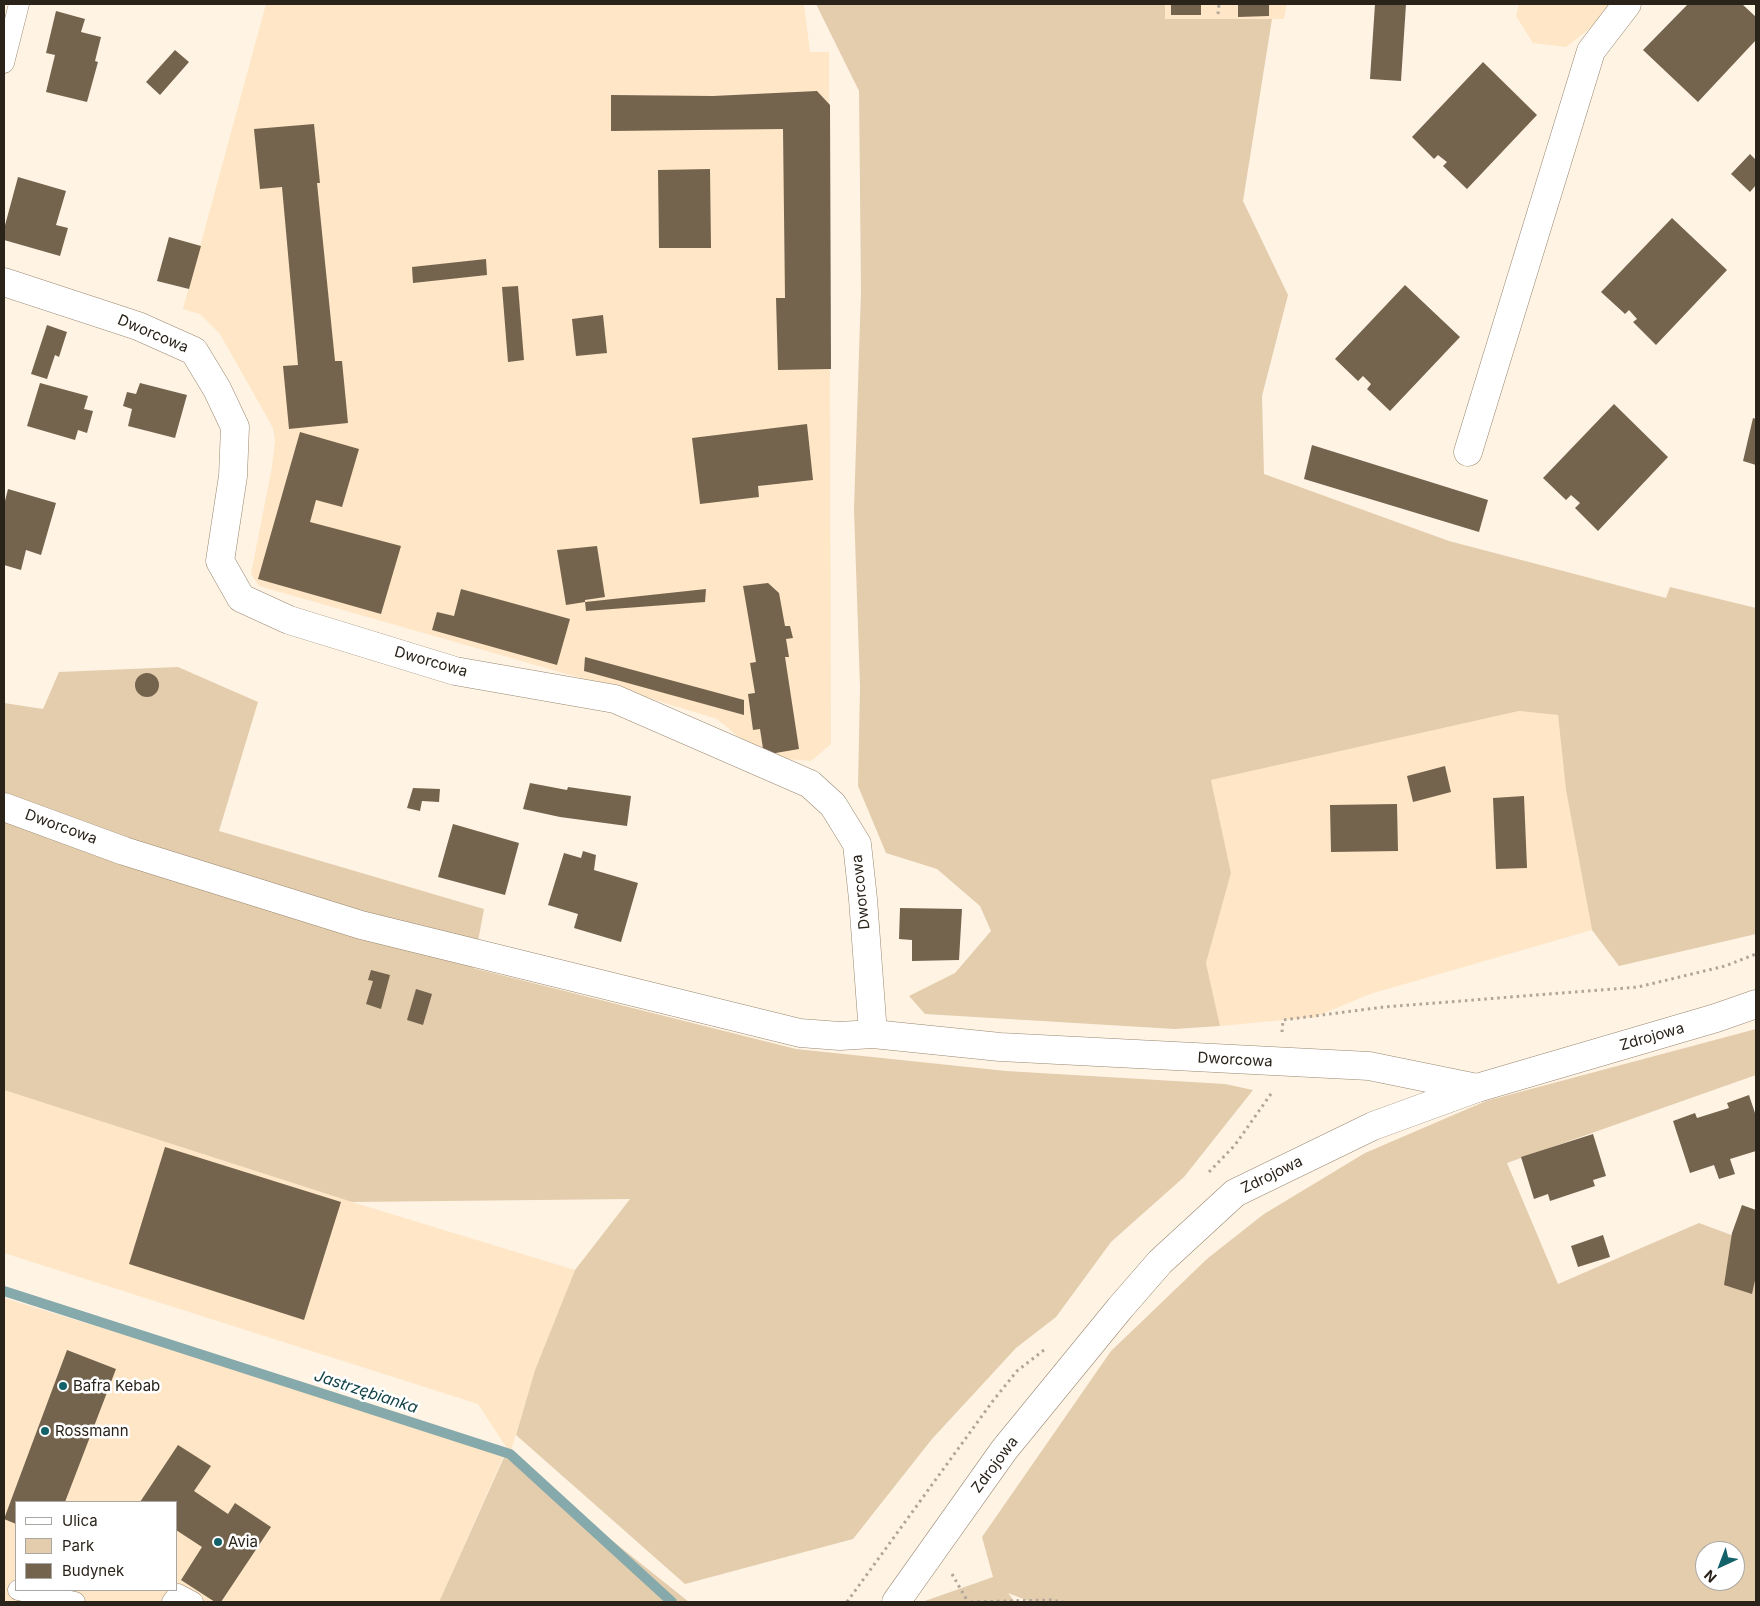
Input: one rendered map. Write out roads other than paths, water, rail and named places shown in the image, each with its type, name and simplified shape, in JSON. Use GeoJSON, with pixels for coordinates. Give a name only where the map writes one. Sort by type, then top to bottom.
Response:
{"type":"FeatureCollection","features":[{"type":"Feature","properties":{"kind":"street"},"geometry":{"type":"LineString","coordinates":[[1468,452],[1591,51],[1628,4]]}},
{"type":"Feature","properties":{"kind":"street","name":"Dworcowa"},"geometry":{"type":"LineString","coordinates":[[4,282],[138,326],[194,351],[217,389],[235,427],[233,476],[220,561],[241,598],[289,620],[455,671],[615,699],[810,784],[833,805],[857,844],[863,899],[872,1034]]}},
{"type":"Feature","properties":{"kind":"street","name":"Dworcowa"},"geometry":{"type":"LineString","coordinates":[[4,807],[124,851],[361,925],[800,1033],[840,1036],[872,1034],[1000,1047],[1369,1066],[1477,1088]]}},
{"type":"Feature","properties":{"kind":"street","name":"Zdrojowa"},"geometry":{"type":"LineString","coordinates":[[896,1602],[1004,1450],[1120,1308],[1160,1262],[1235,1193],[1373,1126],[1477,1088],[1716,1018],[1756,1004]]}},
{"type":"Feature","properties":{"kind":"lane"},"geometry":{"type":"LineString","coordinates":[[4,64],[19,4]]}},
{"type":"Feature","properties":{"kind":"lane"},"geometry":{"type":"LineString","coordinates":[[22,1591],[75,1602]]}},
{"type":"Feature","properties":{"kind":"lane"},"geometry":{"type":"LineString","coordinates":[[172,1602],[178,1594],[193,1602]]}},
{"type":"Feature","properties":{"kind":"waterway","name":"Jastrzębianka"},"geometry":{"type":"LineString","coordinates":[[4,1291],[510,1454],[672,1602]]}},
{"type":"Feature","properties":{"kind":"place","name":"Bafra Kebab"},"geometry":{"type":"Point","coordinates":[63,1386]}},
{"type":"Feature","properties":{"kind":"place","name":"Rossmann"},"geometry":{"type":"Point","coordinates":[45,1431]}},
{"type":"Feature","properties":{"kind":"place","name":"Avia"},"geometry":{"type":"Point","coordinates":[218,1542]}}]}
